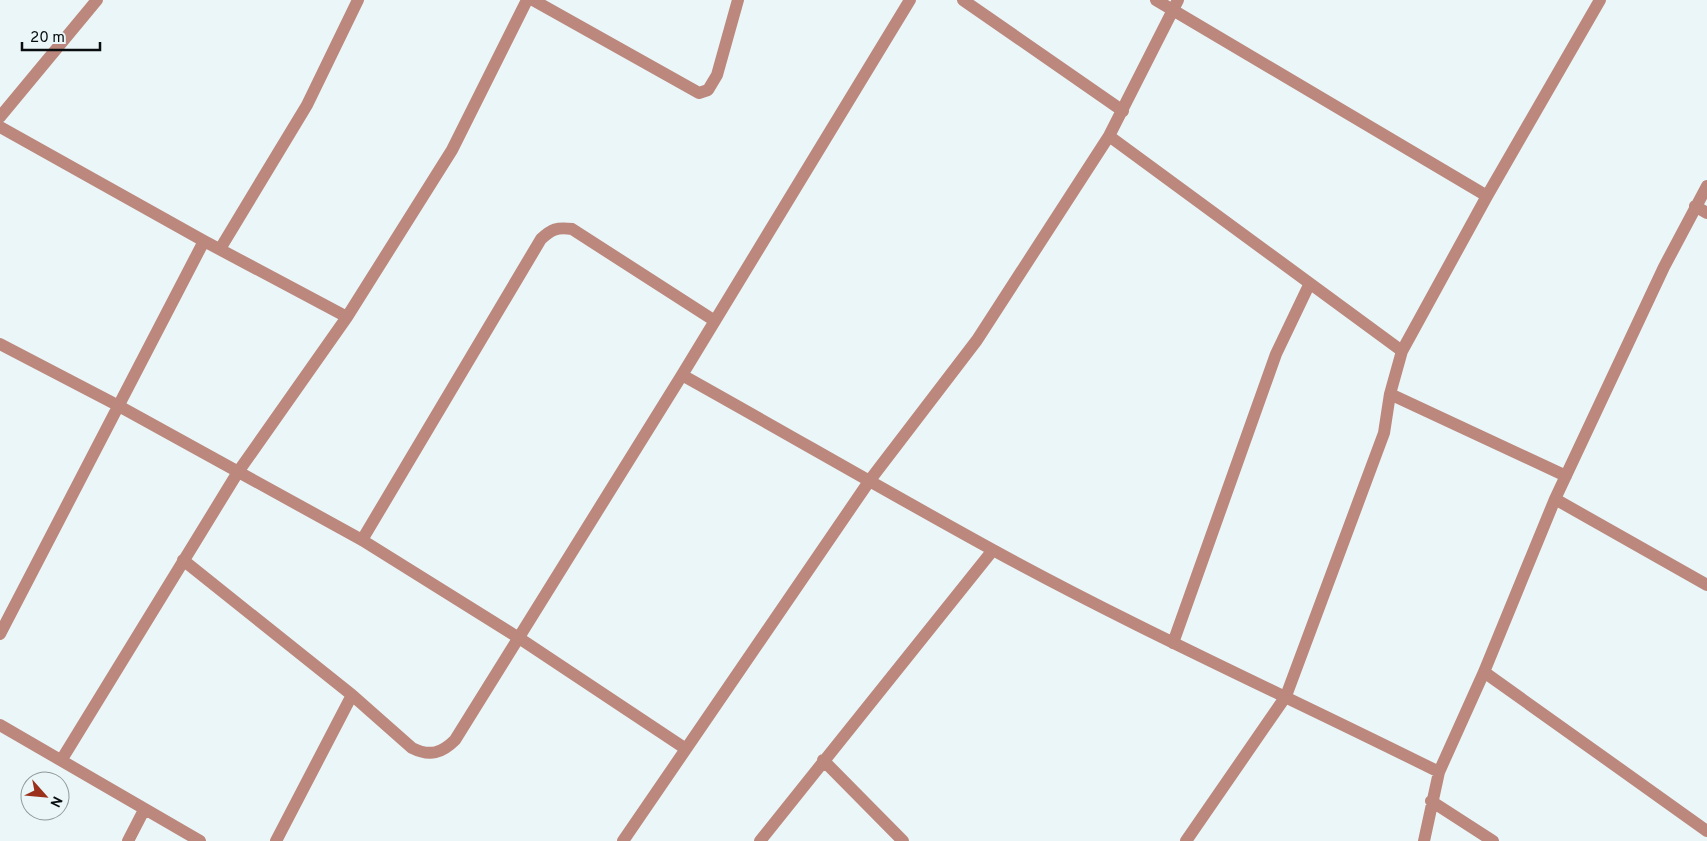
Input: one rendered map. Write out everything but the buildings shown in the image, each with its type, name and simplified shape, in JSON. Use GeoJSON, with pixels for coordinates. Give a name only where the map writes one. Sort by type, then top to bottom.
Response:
{"type":"FeatureCollection","features":[{"type":"Feature","properties":{"kind":"street"},"geometry":{"type":"LineString","coordinates":[[0,117],[97,0]]}},
{"type":"Feature","properties":{"kind":"street"},"geometry":{"type":"LineString","coordinates":[[220,249],[307,105],[358,0]]}},
{"type":"Feature","properties":{"kind":"street"},"geometry":{"type":"LineString","coordinates":[[62,760],[238,472],[347,317],[452,150],[528,0]]}},
{"type":"Feature","properties":{"kind":"street"},"geometry":{"type":"LineString","coordinates":[[532,0],[699,93],[708,90],[717,75],[738,0]]}},
{"type":"Feature","properties":{"kind":"street"},"geometry":{"type":"LineString","coordinates":[[183,560],[352,695],[412,748],[434,753],[444,750],[456,740],[682,375],[910,0]]}},
{"type":"Feature","properties":{"kind":"street"},"geometry":{"type":"LineString","coordinates":[[963,0],[1123,111]]}},
{"type":"Feature","properties":{"kind":"street"},"geometry":{"type":"LineString","coordinates":[[1156,0],[1175,5],[1487,196]]}},
{"type":"Feature","properties":{"kind":"street"},"geometry":{"type":"LineString","coordinates":[[1186,841],[1286,696],[1384,433],[1390,394],[1402,351],[1487,196],[1600,0]]}},
{"type":"Feature","properties":{"kind":"street"},"geometry":{"type":"LineString","coordinates":[[623,841],[870,480],[977,340],[1109,136],[1175,5]]}},
{"type":"Feature","properties":{"kind":"street"},"geometry":{"type":"LineString","coordinates":[[0,127],[204,241],[347,317]]}},
{"type":"Feature","properties":{"kind":"street"},"geometry":{"type":"LineString","coordinates":[[1109,136],[1309,285],[1402,351]]}},
{"type":"Feature","properties":{"kind":"street"},"geometry":{"type":"LineString","coordinates":[[1424,841],[1431,801],[1440,772],[1484,672],[1555,500],[1695,206],[1707,186]]}},
{"type":"Feature","properties":{"kind":"street"},"geometry":{"type":"LineString","coordinates":[[1695,206],[1707,213]]}},
{"type":"Feature","properties":{"kind":"street"},"geometry":{"type":"LineString","coordinates":[[362,540],[541,240],[549,232],[558,227],[572,229],[715,321]]}},
{"type":"Feature","properties":{"kind":"street"},"geometry":{"type":"LineString","coordinates":[[0,634],[117,405],[204,241]]}},
{"type":"Feature","properties":{"kind":"street"},"geometry":{"type":"LineString","coordinates":[[1173,643],[1276,354],[1309,285]]}},
{"type":"Feature","properties":{"kind":"street"},"geometry":{"type":"LineString","coordinates":[[0,344],[117,405],[362,540],[519,638],[686,749]]}},
{"type":"Feature","properties":{"kind":"street"},"geometry":{"type":"LineString","coordinates":[[682,375],[993,550],[1173,643],[1440,772]]}},
{"type":"Feature","properties":{"kind":"street"},"geometry":{"type":"LineString","coordinates":[[1390,394],[1566,476]]}},
{"type":"Feature","properties":{"kind":"street"},"geometry":{"type":"LineString","coordinates":[[1555,500],[1707,585]]}},
{"type":"Feature","properties":{"kind":"street"},"geometry":{"type":"LineString","coordinates":[[760,841],[993,550]]}},
{"type":"Feature","properties":{"kind":"street"},"geometry":{"type":"LineString","coordinates":[[1484,672],[1707,831]]}},
{"type":"Feature","properties":{"kind":"street"},"geometry":{"type":"LineString","coordinates":[[276,841],[352,695]]}},
{"type":"Feature","properties":{"kind":"street"},"geometry":{"type":"LineString","coordinates":[[0,725],[200,841]]}},
{"type":"Feature","properties":{"kind":"street"},"geometry":{"type":"LineString","coordinates":[[823,760],[903,841]]}},
{"type":"Feature","properties":{"kind":"street"},"geometry":{"type":"LineString","coordinates":[[1431,801],[1493,841]]}},
{"type":"Feature","properties":{"kind":"street"},"geometry":{"type":"LineString","coordinates":[[128,841],[144,810]]}}]}
